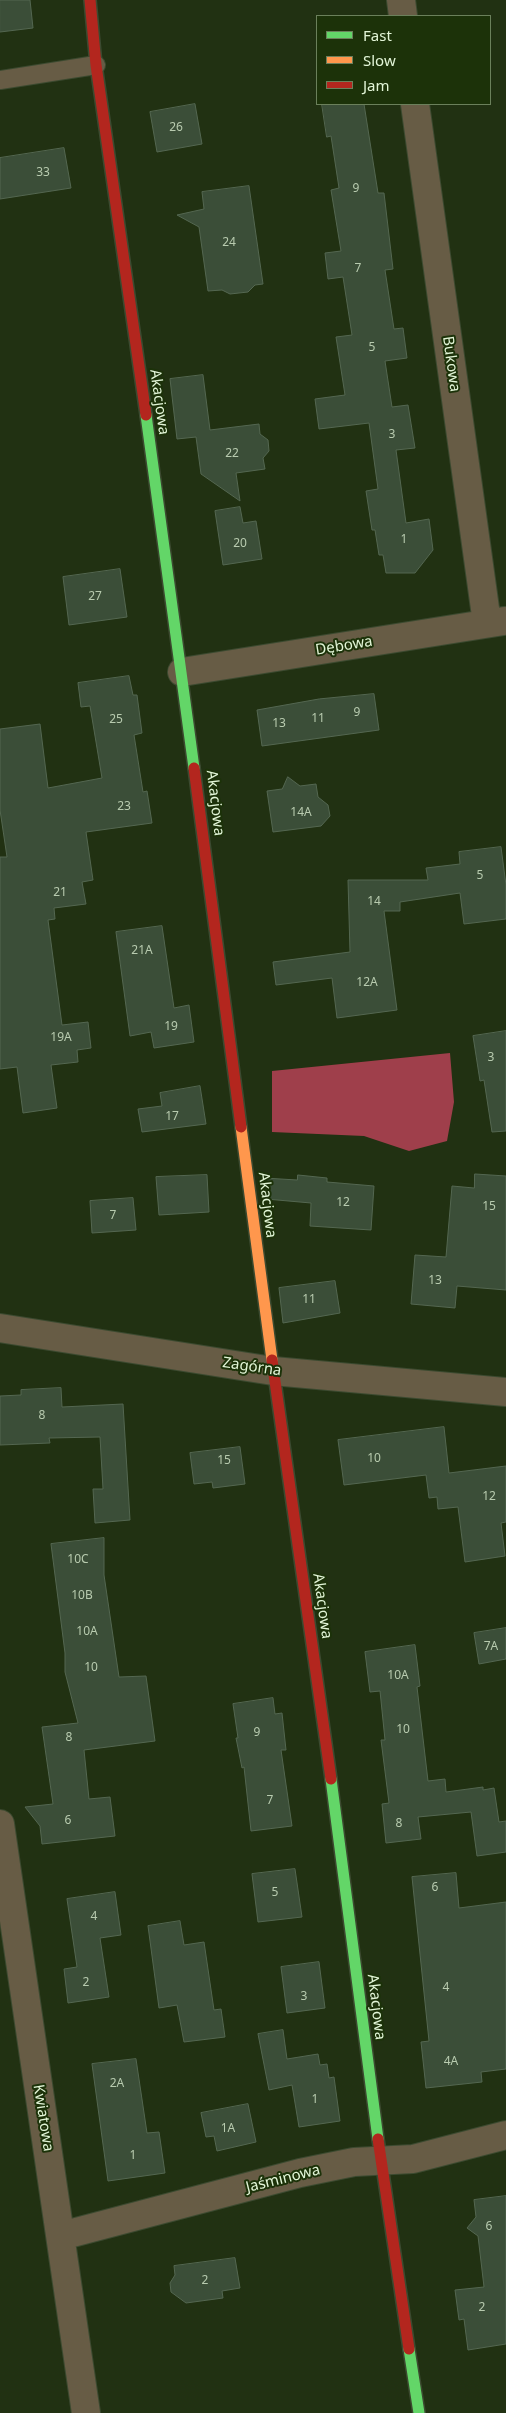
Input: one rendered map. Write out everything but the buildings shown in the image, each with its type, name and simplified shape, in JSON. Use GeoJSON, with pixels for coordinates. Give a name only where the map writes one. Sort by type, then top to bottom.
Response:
{"type":"FeatureCollection","features":[{"type":"Feature","properties":{"kind":"street","name":"Akacjowa"},"geometry":{"type":"LineString","coordinates":[[90,0],[96,66],[182,672],[273,1371],[338,1832],[381,2162],[419,2413]]}},
{"type":"Feature","properties":{"kind":"street"},"geometry":{"type":"LineString","coordinates":[[401,0],[403,15]]}},
{"type":"Feature","properties":{"kind":"street","name":"Bukowa"},"geometry":{"type":"LineString","coordinates":[[415,105],[497,622]]}},
{"type":"Feature","properties":{"kind":"street","name":"Dębowa"},"geometry":{"type":"LineString","coordinates":[[182,672],[497,622]]}},
{"type":"Feature","properties":{"kind":"street","name":"Zagórna"},"geometry":{"type":"LineString","coordinates":[[0,1328],[273,1371],[506,1392]]}},
{"type":"Feature","properties":{"kind":"street","name":"Kwiatowa"},"geometry":{"type":"LineString","coordinates":[[0,1824],[62,2236],[86,2413]]}},
{"type":"Feature","properties":{"kind":"street","name":"Jaśminowa"},"geometry":{"type":"LineString","coordinates":[[62,2236],[300,2173],[354,2162],[413,2159],[506,2135]]}},
{"type":"Feature","properties":{"kind":"lane"},"geometry":{"type":"LineString","coordinates":[[0,80],[96,66]]}},
{"type":"Feature","properties":{"kind":"shaded area"},"geometry":{"type":"Polygon","coordinates":[[[450,1053],[454,1102],[447,1141],[409,1151],[364,1136],[272,1132],[272,1071],[450,1053]]]}},
{"type":"Feature","properties":{"kind":"traffic: fast"},"geometry":{"type":"LineString","coordinates":[[146,415],[194,768]]}},
{"type":"Feature","properties":{"kind":"traffic: fast"},"geometry":{"type":"LineString","coordinates":[[331,1779],[378,2139]]}},
{"type":"Feature","properties":{"kind":"traffic: fast"},"geometry":{"type":"LineString","coordinates":[[409,2349],[419,2413]]}},
{"type":"Feature","properties":{"kind":"traffic: slow"},"geometry":{"type":"LineString","coordinates":[[241,1127],[272,1360]]}},
{"type":"Feature","properties":{"kind":"traffic: jam"},"geometry":{"type":"LineString","coordinates":[[90,0],[96,65],[146,415]]}},
{"type":"Feature","properties":{"kind":"traffic: jam"},"geometry":{"type":"LineString","coordinates":[[194,768],[241,1127]]}},
{"type":"Feature","properties":{"kind":"traffic: jam"},"geometry":{"type":"LineString","coordinates":[[272,1360],[331,1779]]}},
{"type":"Feature","properties":{"kind":"traffic: jam"},"geometry":{"type":"LineString","coordinates":[[378,2139],[409,2349]]}}]}
